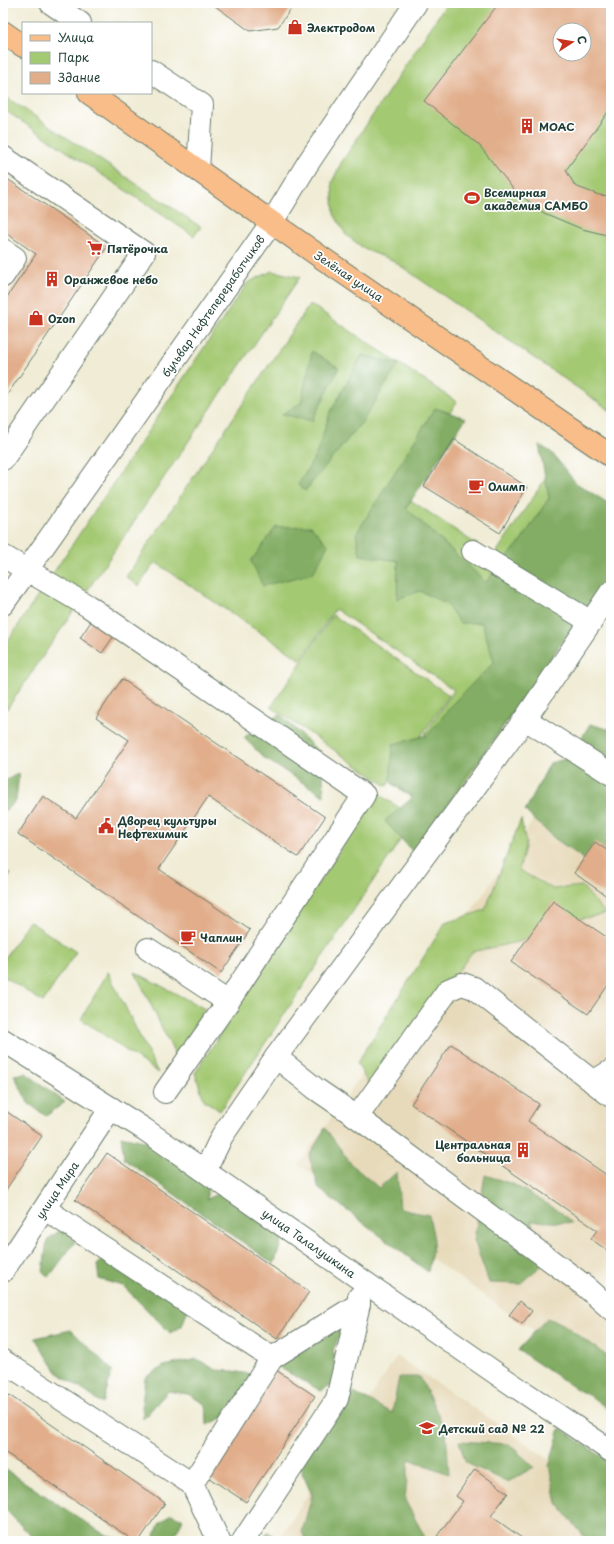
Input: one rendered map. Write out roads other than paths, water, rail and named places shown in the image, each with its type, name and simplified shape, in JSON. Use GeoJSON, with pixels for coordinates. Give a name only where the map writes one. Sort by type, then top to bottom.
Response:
{"type":"FeatureCollection","features":[{"type":"Feature","properties":{"kind":"main road"},"geometry":{"type":"LineString","coordinates":[[3,32],[22,45]]}},
{"type":"Feature","properties":{"kind":"main road","name":"Зелёная улица"},"geometry":{"type":"LineString","coordinates":[[90,94],[272,222],[611,456]]}},
{"type":"Feature","properties":{"kind":"street"},"geometry":{"type":"LineString","coordinates":[[51,3],[79,22]]}},
{"type":"Feature","properties":{"kind":"street","name":"бульвар Нефтепереработчиков"},"geometry":{"type":"LineString","coordinates":[[3,604],[272,222],[308,163],[416,3]]}},
{"type":"Feature","properties":{"kind":"street"},"geometry":{"type":"LineString","coordinates":[[152,72],[202,105],[198,170]]}},
{"type":"Feature","properties":{"kind":"street"},"geometry":{"type":"LineString","coordinates":[[3,157],[144,253],[3,459]]}},
{"type":"Feature","properties":{"kind":"street"},"geometry":{"type":"LineString","coordinates":[[3,250],[15,258],[3,276]]}},
{"type":"Feature","properties":{"kind":"street"},"geometry":{"type":"LineString","coordinates":[[473,551],[591,622]]}},
{"type":"Feature","properties":{"kind":"street"},"geometry":{"type":"LineString","coordinates":[[3,556],[88,606],[364,795],[228,1002],[165,1092]]}},
{"type":"Feature","properties":{"kind":"street"},"geometry":{"type":"LineString","coordinates":[[205,1170],[222,1136],[276,1057],[525,719],[611,592]]}},
{"type":"Feature","properties":{"kind":"street"},"geometry":{"type":"LineString","coordinates":[[525,719],[611,774]]}},
{"type":"Feature","properties":{"kind":"street"},"geometry":{"type":"LineString","coordinates":[[148,949],[228,1002]]}},
{"type":"Feature","properties":{"kind":"street"},"geometry":{"type":"LineString","coordinates":[[357,1117],[448,990],[462,984],[474,988],[602,1077],[611,1096]]}},
{"type":"Feature","properties":{"kind":"street","name":"улица Талалушкина"},"geometry":{"type":"LineString","coordinates":[[3,1040],[111,1108],[205,1170],[497,1374],[611,1451]]}},
{"type":"Feature","properties":{"kind":"street"},"geometry":{"type":"LineString","coordinates":[[276,1057],[585,1286],[611,1309]]}},
{"type":"Feature","properties":{"kind":"street","name":"улица Мира"},"geometry":{"type":"LineString","coordinates":[[3,1271],[111,1108]]}},
{"type":"Feature","properties":{"kind":"street"},"geometry":{"type":"LineString","coordinates":[[45,1209],[272,1358]]}},
{"type":"Feature","properties":{"kind":"street"},"geometry":{"type":"LineString","coordinates":[[243,1541],[336,1399],[359,1304],[360,1278]]}},
{"type":"Feature","properties":{"kind":"street"},"geometry":{"type":"LineString","coordinates":[[192,1484],[272,1358],[359,1304]]}},
{"type":"Feature","properties":{"kind":"street"},"geometry":{"type":"LineString","coordinates":[[3,1362],[192,1484],[219,1541]]}},
{"type":"Feature","properties":{"kind":"place","name":"Электродом"},"geometry":{"type":"Point","coordinates":[295,27]}},
{"type":"Feature","properties":{"kind":"place","name":"МОАС"},"geometry":{"type":"Point","coordinates":[527,126]}},
{"type":"Feature","properties":{"kind":"place","name":"Всемирная академия САМБО"},"geometry":{"type":"Point","coordinates":[472,198]}},
{"type":"Feature","properties":{"kind":"place","name":"Пятёрочка"},"geometry":{"type":"Point","coordinates":[95,248]}},
{"type":"Feature","properties":{"kind":"place","name":"Оранжевое небо"},"geometry":{"type":"Point","coordinates":[52,279]}},
{"type":"Feature","properties":{"kind":"place","name":"Ozon"},"geometry":{"type":"Point","coordinates":[36,318]}},
{"type":"Feature","properties":{"kind":"place","name":"Олимп"},"geometry":{"type":"Point","coordinates":[476,486]}},
{"type":"Feature","properties":{"kind":"place","name":"Дворец культуры Нефтехимик"},"geometry":{"type":"Point","coordinates":[106,826]}},
{"type":"Feature","properties":{"kind":"place","name":"Чаплин"},"geometry":{"type":"Point","coordinates":[188,937]}},
{"type":"Feature","properties":{"kind":"place","name":"Центральная больница"},"geometry":{"type":"Point","coordinates":[523,1150]}},
{"type":"Feature","properties":{"kind":"place","name":"Детский сад № 22"},"geometry":{"type":"Point","coordinates":[427,1428]}}]}
